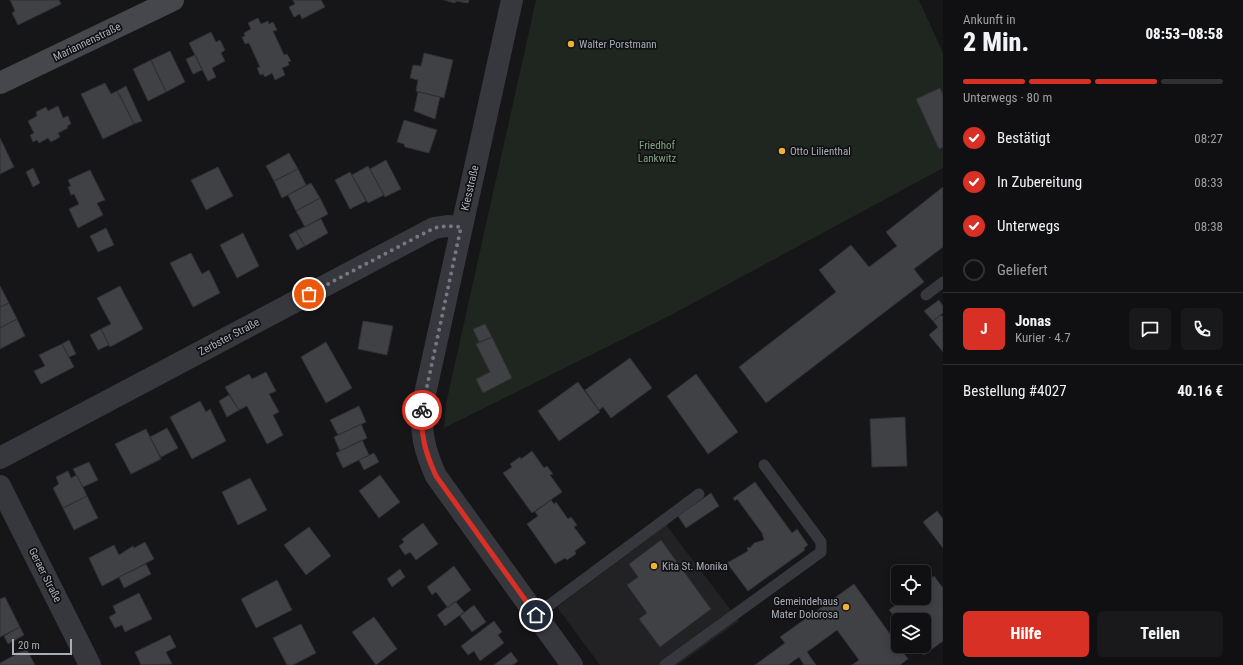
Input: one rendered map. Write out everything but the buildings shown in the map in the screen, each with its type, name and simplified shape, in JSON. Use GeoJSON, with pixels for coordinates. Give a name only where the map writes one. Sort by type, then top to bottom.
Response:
{"type":"FeatureCollection","features":[{"type":"Feature","properties":{"kind":"street","name":"Mariannenstraße"},"geometry":{"type":"LineString","coordinates":[[0,84],[173,0]]}},
{"type":"Feature","properties":{"kind":"street","name":"Kiesstraße"},"geometry":{"type":"LineString","coordinates":[[512,0],[423,403],[421,423],[422,439],[426,456],[436,476],[572,665]]}},
{"type":"Feature","properties":{"kind":"street","name":"Zerbster Straße"},"geometry":{"type":"LineString","coordinates":[[0,458],[434,228],[447,226],[461,227]]}},
{"type":"Feature","properties":{"kind":"street","name":"Geraer Straße"},"geometry":{"type":"LineString","coordinates":[[0,486],[90,665]]}},
{"type":"Feature","properties":{"kind":"lane"},"geometry":{"type":"LineString","coordinates":[[926,294],[943,282]]}},
{"type":"Feature","properties":{"kind":"lane"},"geometry":{"type":"LineString","coordinates":[[665,665],[821,552],[821,542],[764,465]]}},
{"type":"Feature","properties":{"kind":"lane"},"geometry":{"type":"LineString","coordinates":[[536,615],[699,494]]}},
{"type":"Feature","properties":{"kind":"shaded area","name":"Kita St. Monika"},"geometry":{"type":"Polygon","coordinates":[[[666,525],[739,621],[678,665],[600,665],[557,607],[666,525]]]}},
{"type":"Feature","properties":{"kind":"green space","name":"Friedhof Lankwitz"},"geometry":{"type":"Polygon","coordinates":[[[536,0],[919,0],[943,53],[943,168],[671,315],[444,428],[446,404],[536,0]]]}},
{"type":"Feature","properties":{"kind":"way so far"},"geometry":{"type":"LineString","coordinates":[[309,294],[434,228],[447,226],[461,227],[422,410]]}},
{"type":"Feature","properties":{"kind":"place","name":"Walter Porstmann"},"geometry":{"type":"Point","coordinates":[571,44]}},
{"type":"Feature","properties":{"kind":"place","name":"Otto Lilienthal"},"geometry":{"type":"Point","coordinates":[782,151]}},
{"type":"Feature","properties":{"kind":"place","name":"Kita St. Monika"},"geometry":{"type":"Point","coordinates":[654,566]}},
{"type":"Feature","properties":{"kind":"place","name":"Gemeindehaus Mater Dolorosa"},"geometry":{"type":"Point","coordinates":[846,607]}},
{"type":"Feature","properties":{"kind":"route"},"geometry":{"type":"LineString","coordinates":[[422,410],[422,439],[426,456],[436,476],[478,537],[536,615]]}}]}
